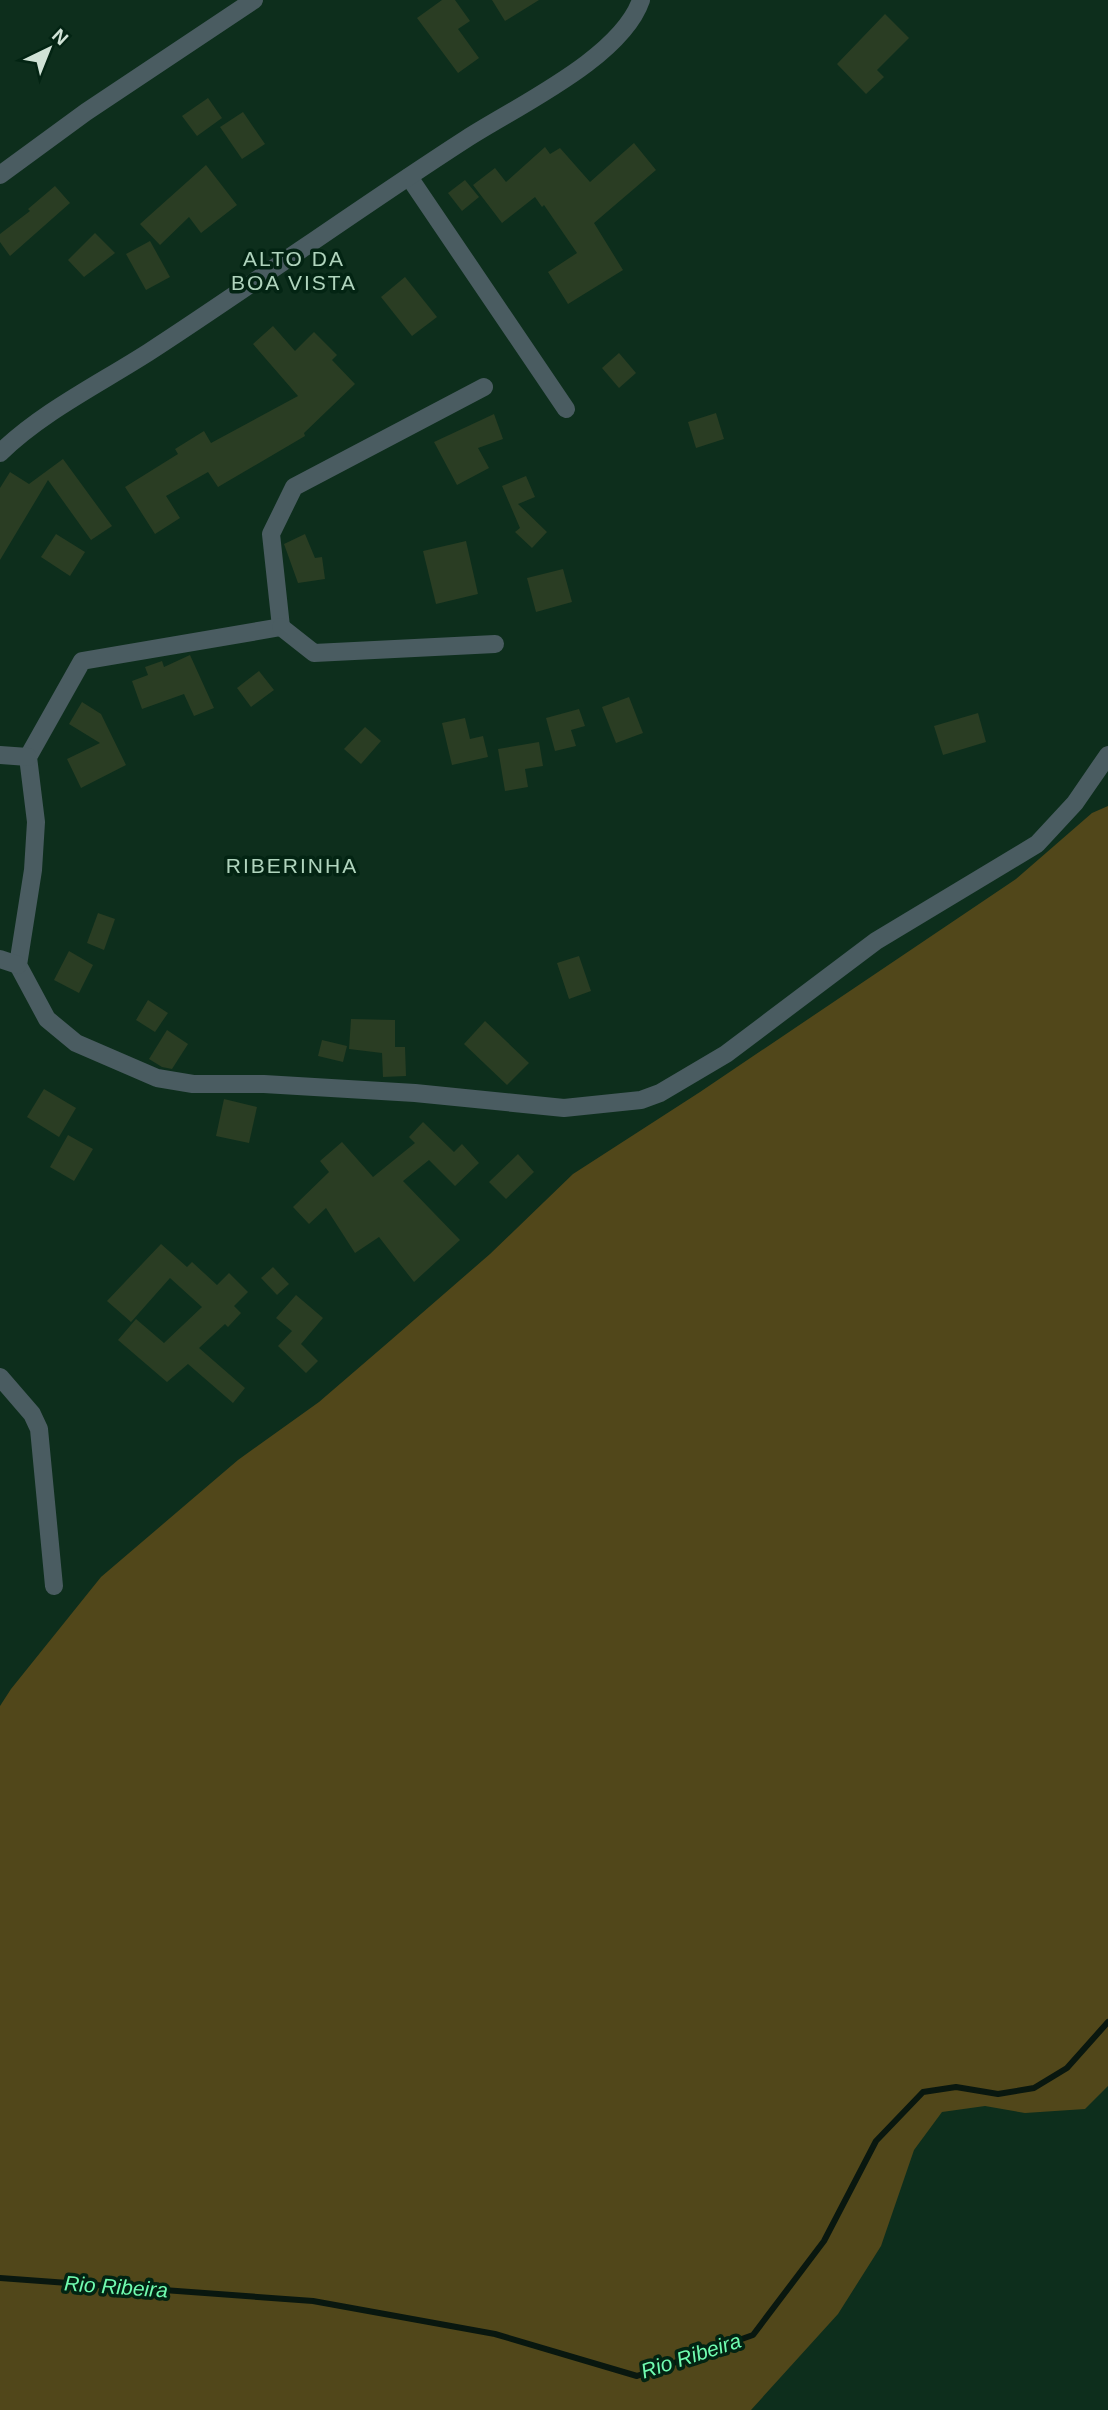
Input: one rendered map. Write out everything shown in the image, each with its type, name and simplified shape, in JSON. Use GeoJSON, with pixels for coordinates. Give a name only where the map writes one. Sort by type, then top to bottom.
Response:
{"type":"FeatureCollection","features":[{"type":"Feature","properties":{"kind":"street"},"geometry":{"type":"LineString","coordinates":[[0,175],[86,113],[254,0]]}},
{"type":"Feature","properties":{"kind":"street"},"geometry":{"type":"LineString","coordinates":[[0,453],[33,425],[149,352],[409,177],[587,63],[624,32],[641,0]]}},
{"type":"Feature","properties":{"kind":"street"},"geometry":{"type":"LineString","coordinates":[[409,177],[566,409]]}},
{"type":"Feature","properties":{"kind":"street"},"geometry":{"type":"LineString","coordinates":[[484,387],[294,487],[271,534],[281,627],[314,653],[495,644]]}},
{"type":"Feature","properties":{"kind":"street"},"geometry":{"type":"LineString","coordinates":[[281,627],[82,661],[27,757],[36,822],[33,870],[18,965],[47,1019],[76,1044],[157,1078],[193,1084],[264,1084],[415,1093],[564,1108],[640,1100],[726,1054],[876,941],[1037,844],[1074,803],[1108,755]]}},
{"type":"Feature","properties":{"kind":"street"},"geometry":{"type":"LineString","coordinates":[[0,755],[27,757]]}},
{"type":"Feature","properties":{"kind":"street"},"geometry":{"type":"LineString","coordinates":[[0,959],[18,965]]}},
{"type":"Feature","properties":{"kind":"street"},"geometry":{"type":"LineString","coordinates":[[0,1377],[32,1414],[39,1429],[54,1587]]}},
{"type":"Feature","properties":{"kind":"shaded area"},"geometry":{"type":"Polygon","coordinates":[[[1108,806],[1108,2086],[1085,2109],[1025,2113],[985,2106],[942,2112],[914,2150],[881,2246],[838,2314],[751,2410],[0,2410],[0,1706],[11,1689],[101,1577],[238,1460],[319,1402],[490,1254],[573,1174],[700,1092],[1016,879],[1092,813],[1108,806]]]}},
{"type":"Feature","properties":{"kind":"building"},"geometry":{"type":"Polygon","coordinates":[[[442,0],[455,0],[470,21],[458,29],[479,58],[458,73],[417,18],[442,0]]]}},
{"type":"Feature","properties":{"kind":"building"},"geometry":{"type":"Polygon","coordinates":[[[492,0],[539,0],[505,21],[492,0]]]}},
{"type":"Feature","properties":{"kind":"building"},"geometry":{"type":"Polygon","coordinates":[[[885,14],[909,38],[877,70],[884,77],[866,94],[837,64],[885,14]]]}},
{"type":"Feature","properties":{"kind":"building"},"geometry":{"type":"Polygon","coordinates":[[[208,98],[222,118],[197,136],[182,116],[208,98]]]}},
{"type":"Feature","properties":{"kind":"building"},"geometry":{"type":"Polygon","coordinates":[[[243,112],[265,144],[242,159],[220,127],[243,112]]]}},
{"type":"Feature","properties":{"kind":"building"},"geometry":{"type":"Polygon","coordinates":[[[634,143],[656,170],[594,223],[623,270],[568,304],[548,272],[577,253],[544,205],[542,207],[535,197],[502,223],[473,185],[495,168],[506,182],[545,147],[550,154],[560,148],[590,182],[634,143]]]}},
{"type":"Feature","properties":{"kind":"building"},"geometry":{"type":"Polygon","coordinates":[[[206,165],[237,205],[201,233],[189,217],[160,245],[140,224],[206,165]]]}},
{"type":"Feature","properties":{"kind":"building"},"geometry":{"type":"Polygon","coordinates":[[[465,180],[479,197],[462,211],[448,193],[465,180]]]}},
{"type":"Feature","properties":{"kind":"building"},"geometry":{"type":"Polygon","coordinates":[[[55,186],[70,203],[10,256],[0,242],[0,234],[30,211],[28,209],[55,186]]]}},
{"type":"Feature","properties":{"kind":"building"},"geometry":{"type":"Polygon","coordinates":[[[95,233],[115,253],[84,277],[68,260],[95,233]]]}},
{"type":"Feature","properties":{"kind":"building"},"geometry":{"type":"Polygon","coordinates":[[[150,241],[170,277],[146,290],[126,254],[150,241]]]}},
{"type":"Feature","properties":{"kind":"building"},"geometry":{"type":"Polygon","coordinates":[[[405,277],[437,317],[412,336],[381,297],[405,277]]]}},
{"type":"Feature","properties":{"kind":"building"},"geometry":{"type":"Polygon","coordinates":[[[273,326],[295,351],[314,332],[337,355],[332,360],[355,384],[304,433],[305,436],[218,487],[208,472],[166,496],[180,518],[155,534],[125,487],[178,454],[175,449],[204,431],[211,443],[298,396],[253,344],[273,326]]]}},
{"type":"Feature","properties":{"kind":"building"},"geometry":{"type":"Polygon","coordinates":[[[619,353],[636,373],[619,388],[602,368],[619,353]]]}},
{"type":"Feature","properties":{"kind":"building"},"geometry":{"type":"Polygon","coordinates":[[[716,413],[724,439],[696,448],[688,422],[716,413]]]}},
{"type":"Feature","properties":{"kind":"building"},"geometry":{"type":"Polygon","coordinates":[[[494,414],[503,439],[478,448],[489,468],[457,485],[434,442],[494,414]]]}},
{"type":"Feature","properties":{"kind":"building"},"geometry":{"type":"Polygon","coordinates":[[[63,459],[112,526],[91,540],[48,480],[0,560],[0,488],[10,472],[29,484],[63,459]]]}},
{"type":"Feature","properties":{"kind":"building"},"geometry":{"type":"Polygon","coordinates":[[[526,476],[535,497],[518,504],[547,532],[532,548],[515,532],[520,528],[502,486],[526,476]]]}},
{"type":"Feature","properties":{"kind":"building"},"geometry":{"type":"Polygon","coordinates":[[[56,534],[85,552],[70,576],[41,557],[56,534]]]}},
{"type":"Feature","properties":{"kind":"building"},"geometry":{"type":"Polygon","coordinates":[[[305,534],[315,558],[322,557],[325,579],[298,583],[284,544],[305,534]]]}},
{"type":"Feature","properties":{"kind":"building"},"geometry":{"type":"Polygon","coordinates":[[[466,541],[478,594],[436,604],[423,551],[466,541]]]}},
{"type":"Feature","properties":{"kind":"building"},"geometry":{"type":"Polygon","coordinates":[[[563,569],[572,602],[536,612],[527,578],[563,569]]]}},
{"type":"Feature","properties":{"kind":"building"},"geometry":{"type":"Polygon","coordinates":[[[190,655],[214,708],[194,716],[184,694],[142,709],[132,681],[148,675],[145,667],[162,661],[164,667],[190,655]]]}},
{"type":"Feature","properties":{"kind":"building"},"geometry":{"type":"Polygon","coordinates":[[[259,671],[274,690],[251,707],[237,688],[259,671]]]}},
{"type":"Feature","properties":{"kind":"building"},"geometry":{"type":"Polygon","coordinates":[[[629,697],[643,733],[616,743],[602,707],[629,697]]]}},
{"type":"Feature","properties":{"kind":"building"},"geometry":{"type":"Polygon","coordinates":[[[82,702],[101,714],[126,765],[81,788],[67,759],[100,743],[69,724],[82,702]]]}},
{"type":"Feature","properties":{"kind":"building"},"geometry":{"type":"Polygon","coordinates":[[[579,709],[585,726],[571,730],[576,746],[555,751],[546,718],[579,709]]]}},
{"type":"Feature","properties":{"kind":"building"},"geometry":{"type":"Polygon","coordinates":[[[978,713],[986,742],[943,755],[934,726],[978,713]]]}},
{"type":"Feature","properties":{"kind":"building"},"geometry":{"type":"Polygon","coordinates":[[[465,718],[470,739],[483,736],[488,757],[452,765],[442,723],[465,718]]]}},
{"type":"Feature","properties":{"kind":"building"},"geometry":{"type":"Polygon","coordinates":[[[365,727],[381,741],[361,764],[344,749],[365,727]]]}},
{"type":"Feature","properties":{"kind":"building"},"geometry":{"type":"Polygon","coordinates":[[[539,742],[543,766],[525,769],[528,787],[505,791],[498,749],[539,742]]]}},
{"type":"Feature","properties":{"kind":"building"},"geometry":{"type":"Polygon","coordinates":[[[98,913],[115,919],[104,950],[87,943],[98,913]]]}},
{"type":"Feature","properties":{"kind":"building"},"geometry":{"type":"Polygon","coordinates":[[[69,951],[93,965],[79,993],[54,980],[69,951]]]}},
{"type":"Feature","properties":{"kind":"building"},"geometry":{"type":"Polygon","coordinates":[[[579,956],[591,991],[569,999],[557,963],[579,956]]]}},
{"type":"Feature","properties":{"kind":"building"},"geometry":{"type":"Polygon","coordinates":[[[148,1000],[168,1013],[155,1032],[136,1020],[148,1000]]]}},
{"type":"Feature","properties":{"kind":"building"},"geometry":{"type":"Polygon","coordinates":[[[351,1019],[395,1020],[395,1047],[405,1047],[406,1076],[383,1077],[382,1053],[349,1049],[351,1019]]]}},
{"type":"Feature","properties":{"kind":"building"},"geometry":{"type":"Polygon","coordinates":[[[485,1021],[529,1063],[507,1085],[464,1044],[485,1021]]]}},
{"type":"Feature","properties":{"kind":"building"},"geometry":{"type":"Polygon","coordinates":[[[167,1030],[188,1044],[172,1069],[162,1067],[149,1059],[167,1030]]]}},
{"type":"Feature","properties":{"kind":"building"},"geometry":{"type":"Polygon","coordinates":[[[322,1040],[347,1046],[343,1062],[318,1056],[322,1040]]]}},
{"type":"Feature","properties":{"kind":"building"},"geometry":{"type":"Polygon","coordinates":[[[44,1089],[76,1108],[59,1137],[27,1117],[44,1089]]]}},
{"type":"Feature","properties":{"kind":"building"},"geometry":{"type":"Polygon","coordinates":[[[224,1099],[257,1107],[249,1143],[216,1136],[224,1099]]]}},
{"type":"Feature","properties":{"kind":"building"},"geometry":{"type":"Polygon","coordinates":[[[423,1122],[454,1152],[462,1144],[479,1163],[455,1186],[429,1160],[403,1181],[460,1240],[414,1282],[379,1237],[355,1253],[326,1208],[309,1224],[293,1207],[329,1172],[320,1161],[342,1142],[373,1177],[415,1143],[409,1137],[423,1122]]]}},
{"type":"Feature","properties":{"kind":"building"},"geometry":{"type":"Polygon","coordinates":[[[68,1135],[93,1149],[74,1181],[50,1167],[68,1135]]]}},
{"type":"Feature","properties":{"kind":"building"},"geometry":{"type":"Polygon","coordinates":[[[518,1154],[534,1172],[506,1199],[489,1182],[518,1154]]]}},
{"type":"Feature","properties":{"kind":"building"},"geometry":{"type":"Polygon","coordinates":[[[161,1244],[187,1267],[192,1262],[217,1285],[229,1273],[248,1292],[234,1306],[241,1313],[228,1327],[225,1324],[199,1348],[245,1388],[233,1403],[188,1364],[167,1382],[118,1340],[136,1319],[164,1343],[202,1307],[170,1278],[131,1322],[107,1301],[161,1244]]]}},
{"type":"Feature","properties":{"kind":"building"},"geometry":{"type":"Polygon","coordinates":[[[273,1267],[289,1284],[277,1295],[261,1278],[273,1267]]]}},
{"type":"Feature","properties":{"kind":"building"},"geometry":{"type":"Polygon","coordinates":[[[296,1295],[323,1318],[301,1344],[318,1361],[306,1373],[278,1346],[292,1331],[276,1318],[296,1295]]]}},
{"type":"Feature","properties":{"kind":"waterway","name":"Rio Ribeira"},"geometry":{"type":"LineString","coordinates":[[0,2278],[313,2301],[495,2334],[637,2376],[753,2335],[824,2241],[876,2141],[923,2092],[956,2087],[998,2094],[1034,2088],[1067,2068],[1108,2022]]}},
{"type":"Feature","properties":{"kind":"district","name":"ALTO DA BOA VISTA"},"geometry":{"type":"Point","coordinates":[294,271]}},
{"type":"Feature","properties":{"kind":"district","name":"RIBERINHA"},"geometry":{"type":"Point","coordinates":[292,866]}}]}
